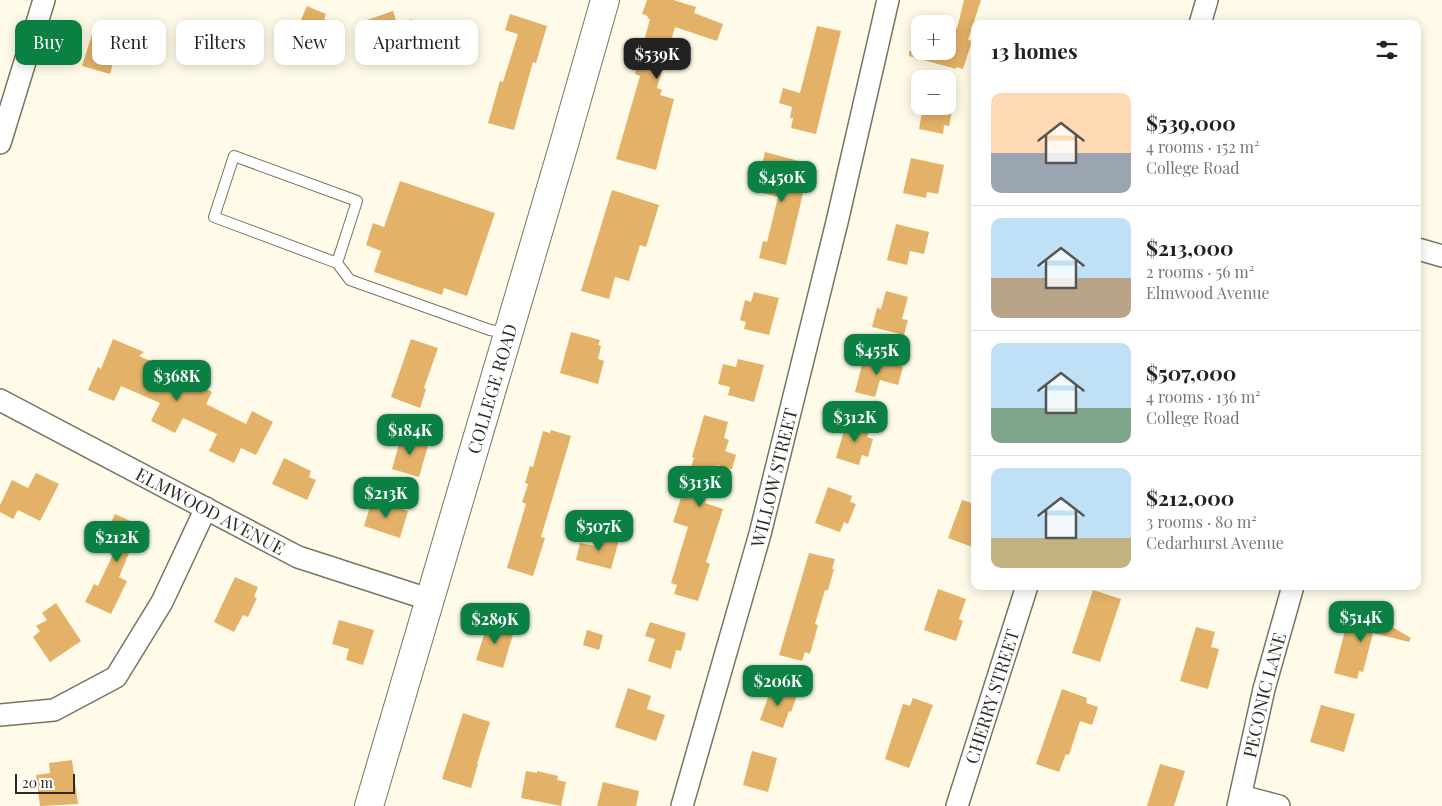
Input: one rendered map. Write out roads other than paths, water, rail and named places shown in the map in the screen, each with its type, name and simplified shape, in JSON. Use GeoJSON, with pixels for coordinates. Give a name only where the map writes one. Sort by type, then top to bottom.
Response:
{"type":"FeatureCollection","features":[{"type":"Feature","properties":{"kind":"street"},"geometry":{"type":"LineString","coordinates":[[0,143],[44,0]]}},
{"type":"Feature","properties":{"kind":"street","name":"COLLEGE ROAD"},"geometry":{"type":"LineString","coordinates":[[370,806],[605,0]]}},
{"type":"Feature","properties":{"kind":"street","name":"WILLOW STREET"},"geometry":{"type":"LineString","coordinates":[[682,806],[760,534],[888,0]]}},
{"type":"Feature","properties":{"kind":"street"},"geometry":{"type":"LineString","coordinates":[[1201,20],[1207,0]]}},
{"type":"Feature","properties":{"kind":"street"},"geometry":{"type":"LineString","coordinates":[[1421,250],[1442,256]]}},
{"type":"Feature","properties":{"kind":"street","name":"ELMWOOD AVENUE"},"geometry":{"type":"LineString","coordinates":[[0,400],[298,557],[431,600]]}},
{"type":"Feature","properties":{"kind":"street"},"geometry":{"type":"LineString","coordinates":[[0,715],[54,710],[116,677],[162,602],[206,508]]}},
{"type":"Feature","properties":{"kind":"street","name":"CHERRY STREET"},"geometry":{"type":"LineString","coordinates":[[957,806],[1026,590]]}},
{"type":"Feature","properties":{"kind":"street","name":"PECONIC LANE"},"geometry":{"type":"LineString","coordinates":[[1239,801],[1264,689],[1293,590]]}},
{"type":"Feature","properties":{"kind":"street"},"geometry":{"type":"LineString","coordinates":[[1239,801],[1279,806]]}},
{"type":"Feature","properties":{"kind":"lane"},"geometry":{"type":"LineString","coordinates":[[337,263],[357,201],[234,156],[214,217],[337,263],[350,280],[490,330],[508,334]]}}]}
